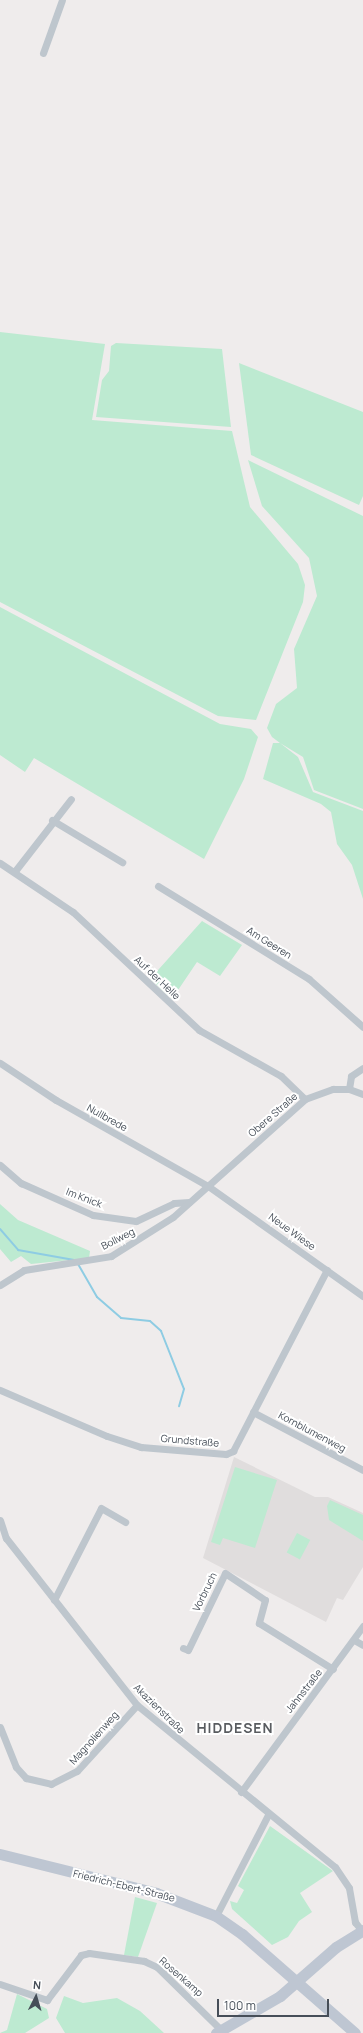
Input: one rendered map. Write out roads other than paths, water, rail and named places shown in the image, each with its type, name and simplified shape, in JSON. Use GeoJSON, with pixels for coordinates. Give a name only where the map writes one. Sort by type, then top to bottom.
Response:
{"type":"FeatureCollection","features":[{"type":"Feature","properties":{"kind":"main road","name":"Friedrich-Ebert-Straße"},"geometry":{"type":"LineString","coordinates":[[0,1854],[16,1860],[150,1891],[216,1916],[246,1938],[348,2031]]}},
{"type":"Feature","properties":{"kind":"main road","name":"Friedrich-Ebert-Straße"},"geometry":{"type":"LineString","coordinates":[[0,1859],[16,1860]]}},
{"type":"Feature","properties":{"kind":"main road"},"geometry":{"type":"LineString","coordinates":[[218,2032],[296,1984],[336,1947],[363,1931]]}},
{"type":"Feature","properties":{"kind":"street"},"geometry":{"type":"LineString","coordinates":[[42,53],[62,0]]}},
{"type":"Feature","properties":{"kind":"street"},"geometry":{"type":"LineString","coordinates":[[15,871],[52,820],[71,799]]}},
{"type":"Feature","properties":{"kind":"street"},"geometry":{"type":"LineString","coordinates":[[52,820],[122,862]]}},
{"type":"Feature","properties":{"kind":"street","name":"Auf der Helle"},"geometry":{"type":"LineString","coordinates":[[0,863],[15,871],[73,912],[199,1030],[281,1076],[305,1099]]}},
{"type":"Feature","properties":{"kind":"street","name":"Am Geeren"},"geometry":{"type":"LineString","coordinates":[[158,886],[308,979],[363,1027]]}},
{"type":"Feature","properties":{"kind":"street","name":"Nullbrede"},"geometry":{"type":"LineString","coordinates":[[0,1063],[56,1100],[208,1186]]}},
{"type":"Feature","properties":{"kind":"street"},"geometry":{"type":"LineString","coordinates":[[349,1089],[351,1076],[363,1068]]}},
{"type":"Feature","properties":{"kind":"street","name":"Obere Straße"},"geometry":{"type":"LineString","coordinates":[[208,1186],[305,1099],[333,1089],[349,1089],[363,1094]]}},
{"type":"Feature","properties":{"kind":"street","name":"Im Knick"},"geometry":{"type":"LineString","coordinates":[[0,1165],[21,1183],[94,1215],[136,1221],[174,1203],[189,1202]]}},
{"type":"Feature","properties":{"kind":"street","name":"Bollweg"},"geometry":{"type":"LineString","coordinates":[[0,1285],[24,1270],[91,1262],[111,1256],[155,1231],[208,1186]]}},
{"type":"Feature","properties":{"kind":"street","name":"Neue Wiese"},"geometry":{"type":"LineString","coordinates":[[208,1186],[363,1296]]}},
{"type":"Feature","properties":{"kind":"street","name":"Grundstraße"},"geometry":{"type":"LineString","coordinates":[[0,1390],[107,1436],[141,1447],[226,1454],[233,1451],[327,1270]]}},
{"type":"Feature","properties":{"kind":"street","name":"Kornblumenweg"},"geometry":{"type":"LineString","coordinates":[[253,1412],[363,1470]]}},
{"type":"Feature","properties":{"kind":"street"},"geometry":{"type":"LineString","coordinates":[[54,1600],[101,1508],[125,1522]]}},
{"type":"Feature","properties":{"kind":"street","name":"Akazienstraße"},"geometry":{"type":"LineString","coordinates":[[0,1520],[6,1538],[137,1705],[240,1792],[342,1875],[349,1888],[355,1922],[363,1931]]}},
{"type":"Feature","properties":{"kind":"street","name":"Vorbruch"},"geometry":{"type":"LineString","coordinates":[[183,1648],[188,1650],[224,1573],[265,1600],[259,1622],[333,1670]]}},
{"type":"Feature","properties":{"kind":"street","name":"Jahnstraße"},"geometry":{"type":"LineString","coordinates":[[240,1792],[333,1670],[363,1626]]}},
{"type":"Feature","properties":{"kind":"street"},"geometry":{"type":"LineString","coordinates":[[354,1640],[363,1645]]}},
{"type":"Feature","properties":{"kind":"street","name":"Magnolienweg"},"geometry":{"type":"LineString","coordinates":[[0,1727],[16,1767],[26,1778],[51,1784],[77,1771],[137,1705]]}},
{"type":"Feature","properties":{"kind":"street"},"geometry":{"type":"LineString","coordinates":[[216,1916],[268,1815]]}},
{"type":"Feature","properties":{"kind":"street","name":"Rosenkamp"},"geometry":{"type":"LineString","coordinates":[[0,1984],[47,2000],[81,1955],[89,1953],[144,1961],[157,1967],[218,2032]]}},
{"type":"Feature","properties":{"kind":"waterway"},"geometry":{"type":"LineString","coordinates":[[0,1229],[18,1250],[74,1260]]}},
{"type":"Feature","properties":{"kind":"waterway"},"geometry":{"type":"LineString","coordinates":[[78,1264],[97,1297],[121,1318],[150,1321],[161,1331],[184,1389],[179,1406]]}},
{"type":"Feature","properties":{"kind":"district","name":"HIDDESEN"},"geometry":{"type":"Point","coordinates":[235,1728]}}]}
